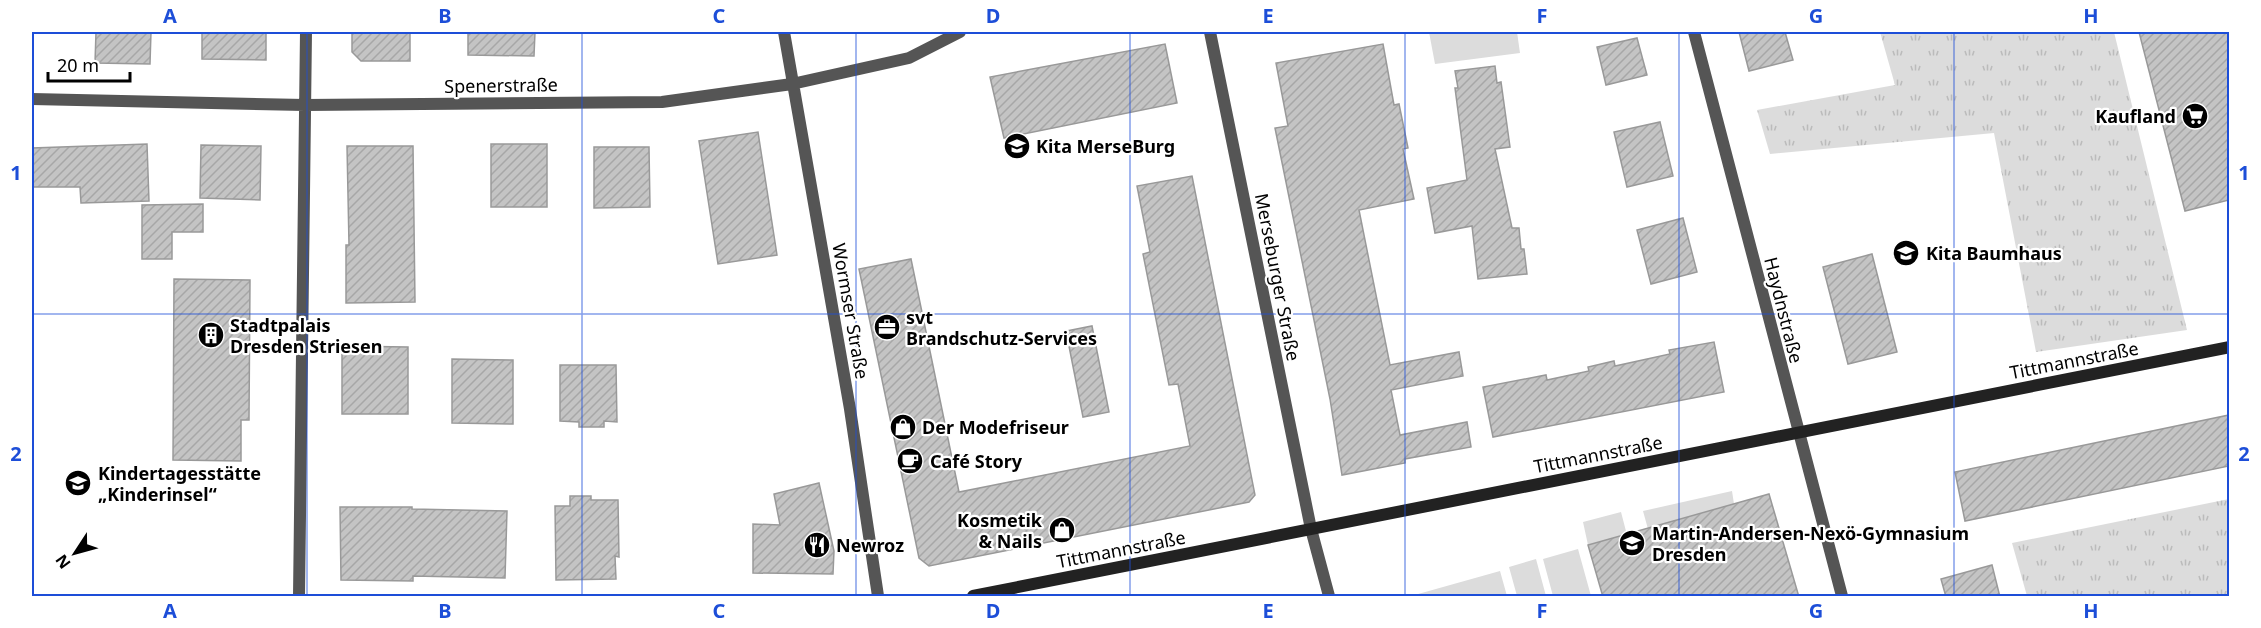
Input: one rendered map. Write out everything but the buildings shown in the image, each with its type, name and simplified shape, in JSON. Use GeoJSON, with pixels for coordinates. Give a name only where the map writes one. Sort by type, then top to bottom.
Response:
{"type":"FeatureCollection","features":[{"type":"Feature","properties":{"kind":"street"},"geometry":{"type":"LineString","coordinates":[[299,597],[306,32]]}},
{"type":"Feature","properties":{"kind":"street","name":"Wormser Straße"},"geometry":{"type":"LineString","coordinates":[[784,32],[850,409],[878,597]]}},
{"type":"Feature","properties":{"kind":"street","name":"Spenerstraße"},"geometry":{"type":"LineString","coordinates":[[32,99],[305,105],[663,102],[792,84],[909,58],[960,32]]}},
{"type":"Feature","properties":{"kind":"street","name":"Merseburger Straße"},"geometry":{"type":"LineString","coordinates":[[1210,32],[1311,530],[1329,597]]}},
{"type":"Feature","properties":{"kind":"street","name":"Haydnstraße"},"geometry":{"type":"LineString","coordinates":[[1694,32],[1842,597]]}},
{"type":"Feature","properties":{"kind":"street","name":"Tittmannstraße"},"geometry":{"type":"LineString","coordinates":[[973,597],[2229,347]]}},
{"type":"Feature","properties":{"kind":"green space"},"geometry":{"type":"Polygon","coordinates":[[[1429,32],[1517,32],[1520,53],[1435,64],[1429,32]]]}},
{"type":"Feature","properties":{"kind":"green space"},"geometry":{"type":"Polygon","coordinates":[[[1880,32],[2114,32],[2187,330],[2036,352],[1994,133],[1770,154],[1757,110],[1895,85],[1880,32]]]}},
{"type":"Feature","properties":{"kind":"green space"},"geometry":{"type":"Polygon","coordinates":[[[1732,491],[1734,504],[1648,529],[1643,511],[1732,491]]]}},
{"type":"Feature","properties":{"kind":"green space"},"geometry":{"type":"Polygon","coordinates":[[[2229,499],[2229,596],[2027,596],[2012,543],[2229,499]]]}},
{"type":"Feature","properties":{"kind":"green space"},"geometry":{"type":"Polygon","coordinates":[[[1621,512],[1627,535],[1588,545],[1583,522],[1621,512]]]}},
{"type":"Feature","properties":{"kind":"green space"},"geometry":{"type":"Polygon","coordinates":[[[1578,549],[1591,596],[1553,596],[1543,559],[1578,549]]]}},
{"type":"Feature","properties":{"kind":"green space"},"geometry":{"type":"Polygon","coordinates":[[[1536,559],[1546,596],[1517,596],[1509,567],[1536,559]]]}},
{"type":"Feature","properties":{"kind":"green space"},"geometry":{"type":"Polygon","coordinates":[[[1500,571],[1507,596],[1411,596],[1500,571]]]}},
{"type":"Feature","properties":{"kind":"place","name":"Kaufland"},"geometry":{"type":"Point","coordinates":[2195,116]}},
{"type":"Feature","properties":{"kind":"place","name":"Kita MerseBurg"},"geometry":{"type":"Point","coordinates":[1017,146]}},
{"type":"Feature","properties":{"kind":"place","name":"Kita Baumhaus"},"geometry":{"type":"Point","coordinates":[1906,253]}},
{"type":"Feature","properties":{"kind":"place","name":"svt Brandschutz-Services"},"geometry":{"type":"Point","coordinates":[887,327]}},
{"type":"Feature","properties":{"kind":"place","name":"Stadtpalais Dresden Striesen"},"geometry":{"type":"Point","coordinates":[211,335]}},
{"type":"Feature","properties":{"kind":"place","name":"Der Modefriseur"},"geometry":{"type":"Point","coordinates":[903,427]}},
{"type":"Feature","properties":{"kind":"place","name":"Café Story"},"geometry":{"type":"Point","coordinates":[910,461]}},
{"type":"Feature","properties":{"kind":"place","name":"Kindertagesstätte „Kinderinsel“"},"geometry":{"type":"Point","coordinates":[78,483]}},
{"type":"Feature","properties":{"kind":"place","name":"Kosmetik & Nails"},"geometry":{"type":"Point","coordinates":[1062,530]}},
{"type":"Feature","properties":{"kind":"place","name":"Martin-Andersen-Nexö-Gymnasium Dresden"},"geometry":{"type":"Point","coordinates":[1632,543]}},
{"type":"Feature","properties":{"kind":"place","name":"Newroz"},"geometry":{"type":"Point","coordinates":[817,545]}}]}
